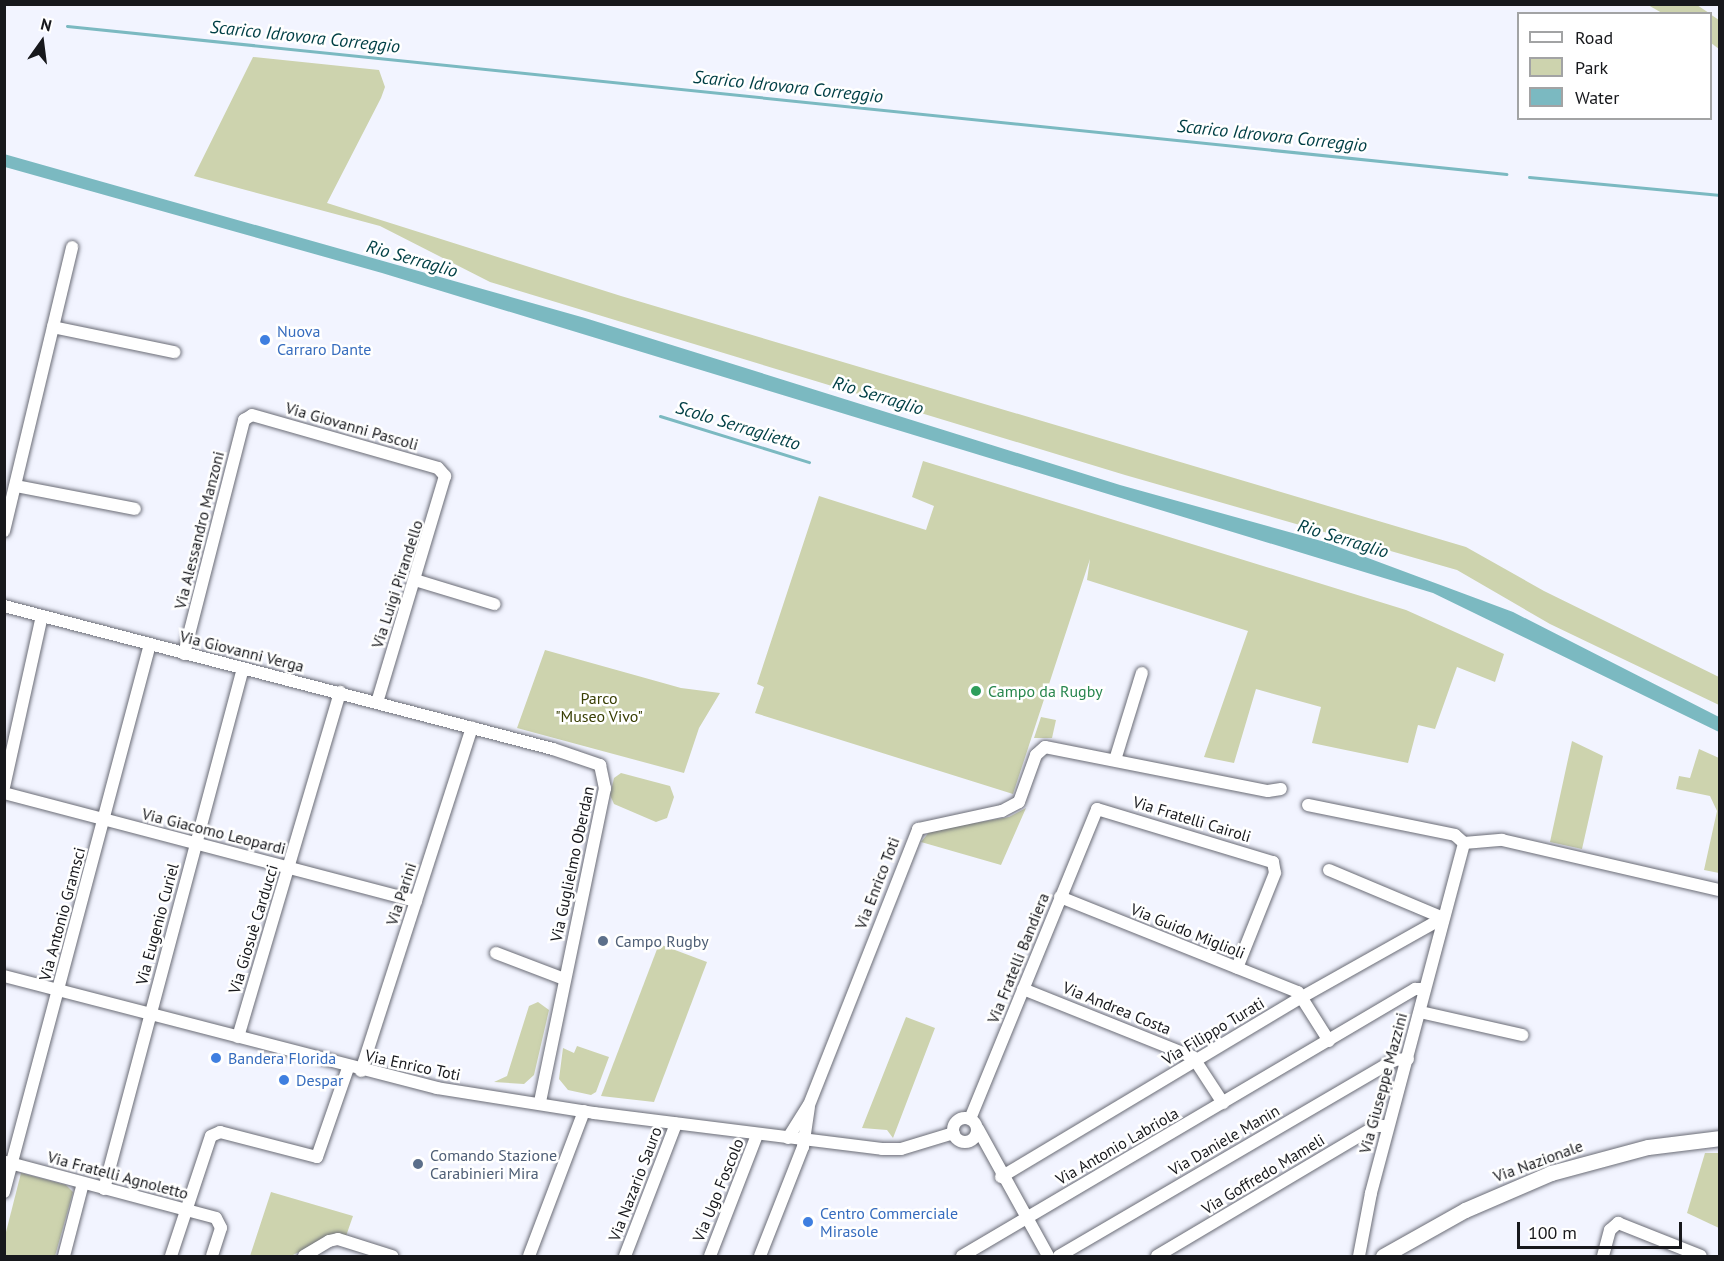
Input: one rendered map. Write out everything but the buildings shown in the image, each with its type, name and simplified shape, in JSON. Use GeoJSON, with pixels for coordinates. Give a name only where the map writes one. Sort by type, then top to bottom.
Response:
{"type":"FeatureCollection","features":[{"type":"Feature","properties":{"kind":"main road","name":"Via Nazionale"},"geometry":{"type":"LineString","coordinates":[[1383,1257],[1474,1206],[1551,1173],[1648,1147],[1719,1138]]}},
{"type":"Feature","properties":{"kind":"street"},"geometry":{"type":"LineString","coordinates":[[4,531],[72,246]]}},
{"type":"Feature","properties":{"kind":"street"},"geometry":{"type":"LineString","coordinates":[[53,327],[174,352]]}},
{"type":"Feature","properties":{"kind":"street","name":"Via Giovanni Pascoli"},"geometry":{"type":"LineString","coordinates":[[247,415],[438,468],[445,476]]}},
{"type":"Feature","properties":{"kind":"street","name":"Via Alessandro Manzoni"},"geometry":{"type":"LineString","coordinates":[[184,654],[247,415]]}},
{"type":"Feature","properties":{"kind":"street","name":"Via Luigi Pirandello"},"geometry":{"type":"LineString","coordinates":[[377,702],[445,476]]}},
{"type":"Feature","properties":{"kind":"street"},"geometry":{"type":"LineString","coordinates":[[16,486],[135,509]]}},
{"type":"Feature","properties":{"kind":"street"},"geometry":{"type":"LineString","coordinates":[[415,580],[494,604]]}},
{"type":"Feature","properties":{"kind":"street","name":"Via Giovanni Verga"},"geometry":{"type":"LineString","coordinates":[[4,606],[472,727]]}},
{"type":"Feature","properties":{"kind":"street"},"geometry":{"type":"LineString","coordinates":[[4,787],[42,616]]}},
{"type":"Feature","properties":{"kind":"street","name":"Via Antonio Gramsci"},"geometry":{"type":"LineString","coordinates":[[4,1192],[8,1162],[58,990],[150,644]]}},
{"type":"Feature","properties":{"kind":"street","name":"Via Eugenio Curiel"},"geometry":{"type":"LineString","coordinates":[[104,1189],[243,668]]}},
{"type":"Feature","properties":{"kind":"street"},"geometry":{"type":"LineString","coordinates":[[1114,760],[1142,673]]}},
{"type":"Feature","properties":{"kind":"street","name":"Via Giosuè Carducci"},"geometry":{"type":"LineString","coordinates":[[238,1037],[340,692]]}},
{"type":"Feature","properties":{"kind":"street","name":"Via Parini"},"geometry":{"type":"LineString","coordinates":[[362,1071],[472,727]]}},
{"type":"Feature","properties":{"kind":"street","name":"Via Guglielmo Oberdan"},"geometry":{"type":"LineString","coordinates":[[472,727],[594,761],[604,773],[605,788],[540,1102]]}},
{"type":"Feature","properties":{"kind":"street","name":"Via Enrico Toti"},"geometry":{"type":"LineString","coordinates":[[788,1138],[809,1105],[918,829],[1012,806],[1023,796],[1036,755],[1045,747],[1268,791],[1281,789]]}},
{"type":"Feature","properties":{"kind":"street","name":"Via Giacomo Leopardi"},"geometry":{"type":"LineString","coordinates":[[4,794],[416,901]]}},
{"type":"Feature","properties":{"kind":"street"},"geometry":{"type":"LineString","coordinates":[[1308,805],[1455,835],[1464,843],[1502,840],[1718,890]]}},
{"type":"Feature","properties":{"kind":"street","name":"Via Fratelli Cairoli"},"geometry":{"type":"LineString","coordinates":[[1097,809],[1275,865],[1237,968]]}},
{"type":"Feature","properties":{"kind":"street","name":"Via Fratelli Bandiera"},"geometry":{"type":"LineString","coordinates":[[974,1124],[1023,989],[1097,809]]}},
{"type":"Feature","properties":{"kind":"street","name":"Via Giuseppe Mazzini"},"geometry":{"type":"LineString","coordinates":[[1359,1257],[1360,1238],[1388,1126],[1408,1059],[1464,843]]}},
{"type":"Feature","properties":{"kind":"street"},"geometry":{"type":"LineString","coordinates":[[1329,870],[1443,918]]}},
{"type":"Feature","properties":{"kind":"street","name":"Via Guido Miglioli"},"geometry":{"type":"LineString","coordinates":[[1060,897],[1302,996]]}},
{"type":"Feature","properties":{"kind":"street","name":"Via Filippo Turati"},"geometry":{"type":"LineString","coordinates":[[1001,1176],[1302,996],[1443,918]]}},
{"type":"Feature","properties":{"kind":"street"},"geometry":{"type":"LineString","coordinates":[[496,953],[564,979]]}},
{"type":"Feature","properties":{"kind":"street","name":"Via Enrico Toti"},"geometry":{"type":"LineString","coordinates":[[4,976],[348,1068],[436,1088],[675,1124],[901,1149],[954,1133]]}},
{"type":"Feature","properties":{"kind":"street","name":"Via Andrea Costa"},"geometry":{"type":"LineString","coordinates":[[1023,989],[1197,1060]]}},
{"type":"Feature","properties":{"kind":"street","name":"Via Antonio Labriola"},"geometry":{"type":"LineString","coordinates":[[962,1257],[1415,989],[1425,989]]}},
{"type":"Feature","properties":{"kind":"street"},"geometry":{"type":"LineString","coordinates":[[1302,996],[1329,1041]]}},
{"type":"Feature","properties":{"kind":"street"},"geometry":{"type":"LineString","coordinates":[[1420,1012],[1522,1035]]}},
{"type":"Feature","properties":{"kind":"street","name":"Via Daniele Manin"},"geometry":{"type":"LineString","coordinates":[[1059,1257],[1394,1060],[1408,1059]]}},
{"type":"Feature","properties":{"kind":"street"},"geometry":{"type":"LineString","coordinates":[[1197,1060],[1223,1103]]}},
{"type":"Feature","properties":{"kind":"street"},"geometry":{"type":"LineString","coordinates":[[171,1257],[215,1133],[317,1157],[348,1068]]}},
{"type":"Feature","properties":{"kind":"street","name":"Via Enrico Toti"},"geometry":{"type":"LineString","coordinates":[[805,1140],[809,1105]]}},
{"type":"Feature","properties":{"kind":"street"},"geometry":{"type":"LineString","coordinates":[[529,1257],[584,1111]]}},
{"type":"Feature","properties":{"kind":"street"},"geometry":{"type":"LineString","coordinates":[[958,1121],[974,1124],[968,1142],[958,1140],[954,1133],[958,1121]]}},
{"type":"Feature","properties":{"kind":"street","name":"Via Nazario Sauro"},"geometry":{"type":"LineString","coordinates":[[625,1257],[675,1124]]}},
{"type":"Feature","properties":{"kind":"street"},"geometry":{"type":"LineString","coordinates":[[974,1124],[1048,1257]]}},
{"type":"Feature","properties":{"kind":"street","name":"Via Goffredo Mameli"},"geometry":{"type":"LineString","coordinates":[[1156,1257],[1377,1126],[1388,1126]]}},
{"type":"Feature","properties":{"kind":"street","name":"Via Ugo Foscolo"},"geometry":{"type":"LineString","coordinates":[[710,1257],[757,1134]]}},
{"type":"Feature","properties":{"kind":"street"},"geometry":{"type":"LineString","coordinates":[[760,1257],[805,1140]]}},
{"type":"Feature","properties":{"kind":"street","name":"Via Fratelli Agnoletto"},"geometry":{"type":"LineString","coordinates":[[8,1162],[187,1210],[222,1222],[212,1257]]}},
{"type":"Feature","properties":{"kind":"street"},"geometry":{"type":"LineString","coordinates":[[64,1257],[83,1183]]}},
{"type":"Feature","properties":{"kind":"street"},"geometry":{"type":"LineString","coordinates":[[1603,1257],[1610,1230],[1618,1223],[1701,1257]]}},
{"type":"Feature","properties":{"kind":"street"},"geometry":{"type":"LineString","coordinates":[[304,1257],[329,1241],[347,1241],[392,1257]]}},
{"type":"Feature","properties":{"kind":"green space"},"geometry":{"type":"Polygon","coordinates":[[[1648,5],[1697,5],[1708,12],[1660,12],[1648,5]]]}},
{"type":"Feature","properties":{"kind":"green space"},"geometry":{"type":"Polygon","coordinates":[[[1712,15],[1719,20],[1719,49],[1712,44],[1712,15]]]}},
{"type":"Feature","properties":{"kind":"green space"},"geometry":{"type":"Polygon","coordinates":[[[253,57],[379,70],[385,87],[381,98],[327,203],[621,296],[1466,547],[1544,591],[1719,677],[1719,705],[1550,624],[1457,570],[1125,475],[490,282],[380,226],[194,176],[253,57]]]}},
{"type":"Feature","properties":{"kind":"green space"},"geometry":{"type":"Polygon","coordinates":[[[923,461],[1406,610],[1504,654],[1495,682],[1457,667],[1435,729],[1418,725],[1408,763],[1312,743],[1321,707],[1256,689],[1234,763],[1204,757],[1248,631],[1087,580],[1090,559],[1013,794],[755,713],[764,687],[757,684],[819,496],[926,530],[934,506],[912,497],[923,461]]]}},
{"type":"Feature","properties":{"kind":"green space","name":"Parco \"Museo Vivo\""},"geometry":{"type":"Polygon","coordinates":[[[545,650],[681,688],[720,693],[699,728],[684,773],[517,728],[545,650]]]}},
{"type":"Feature","properties":{"kind":"green space"},"geometry":{"type":"Polygon","coordinates":[[[1041,717],[1056,720],[1052,738],[1034,738],[1041,717]]]}},
{"type":"Feature","properties":{"kind":"green space"},"geometry":{"type":"Polygon","coordinates":[[[1572,741],[1603,756],[1582,849],[1550,842],[1572,741]]]}},
{"type":"Feature","properties":{"kind":"green space"},"geometry":{"type":"Polygon","coordinates":[[[1699,749],[1719,758],[1719,873],[1704,870],[1717,811],[1710,796],[1676,789],[1679,776],[1690,778],[1699,749]]]}},
{"type":"Feature","properties":{"kind":"green space"},"geometry":{"type":"Polygon","coordinates":[[[621,773],[670,786],[674,797],[667,818],[656,822],[614,804],[610,795],[614,778],[621,773]]]}},
{"type":"Feature","properties":{"kind":"green space"},"geometry":{"type":"Polygon","coordinates":[[[1026,808],[1001,865],[921,842],[930,831],[1009,817],[1026,808]]]}},
{"type":"Feature","properties":{"kind":"green space"},"geometry":{"type":"Polygon","coordinates":[[[659,944],[707,962],[654,1102],[601,1096],[659,944]]]}},
{"type":"Feature","properties":{"kind":"green space"},"geometry":{"type":"Polygon","coordinates":[[[538,1002],[549,1010],[534,1075],[524,1084],[494,1082],[507,1076],[529,1006],[538,1002]]]}},
{"type":"Feature","properties":{"kind":"green space"},"geometry":{"type":"Polygon","coordinates":[[[906,1017],[935,1028],[893,1138],[887,1130],[862,1128],[906,1017]]]}},
{"type":"Feature","properties":{"kind":"green space"},"geometry":{"type":"Polygon","coordinates":[[[577,1046],[609,1057],[596,1092],[591,1095],[568,1090],[559,1079],[563,1048],[574,1053],[577,1046]]]}},
{"type":"Feature","properties":{"kind":"green space"},"geometry":{"type":"Polygon","coordinates":[[[1705,1153],[1719,1153],[1719,1228],[1687,1213],[1705,1153]]]}},
{"type":"Feature","properties":{"kind":"green space"},"geometry":{"type":"Polygon","coordinates":[[[21,1173],[66,1185],[73,1192],[55,1256],[5,1256],[5,1236],[21,1173]]]}},
{"type":"Feature","properties":{"kind":"green space"},"geometry":{"type":"Polygon","coordinates":[[[271,1192],[353,1216],[346,1236],[317,1243],[291,1256],[250,1256],[271,1192]]]}},
{"type":"Feature","properties":{"kind":"water"},"geometry":{"type":"Polygon","coordinates":[[[4,154],[585,318],[1120,485],[1325,542],[1513,612],[1719,717],[1719,732],[1433,593],[382,273],[5,167],[4,154]]]}},
{"type":"Feature","properties":{"kind":"waterway","name":"Scarico Idrovora Correggio"},"geometry":{"type":"LineString","coordinates":[[67,26],[1506,174]]}},
{"type":"Feature","properties":{"kind":"waterway","name":"Scarico Idrovora Correggio"},"geometry":{"type":"LineString","coordinates":[[1529,177],[1720,195]]}},
{"type":"Feature","properties":{"kind":"waterway","name":"Scolo Serraglietto"},"geometry":{"type":"LineString","coordinates":[[660,416],[809,462]]}},
{"type":"Feature","properties":{"kind":"place","name":"Nuova Carraro Dante"},"geometry":{"type":"Point","coordinates":[265,340]}},
{"type":"Feature","properties":{"kind":"place","name":"Campo da Rugby"},"geometry":{"type":"Point","coordinates":[976,691]}},
{"type":"Feature","properties":{"kind":"place","name":"Campo Rugby"},"geometry":{"type":"Point","coordinates":[603,941]}},
{"type":"Feature","properties":{"kind":"place","name":"Bandera Florida"},"geometry":{"type":"Point","coordinates":[216,1058]}},
{"type":"Feature","properties":{"kind":"place","name":"Despar"},"geometry":{"type":"Point","coordinates":[284,1080]}},
{"type":"Feature","properties":{"kind":"place","name":"Comando Stazione Carabinieri Mira"},"geometry":{"type":"Point","coordinates":[418,1164]}},
{"type":"Feature","properties":{"kind":"place","name":"Centro Commerciale Mirasole"},"geometry":{"type":"Point","coordinates":[808,1222]}},
{"type":"Feature","properties":{"kind":"water label","name":"Rio Serraglio"},"geometry":{"type":"Point","coordinates":[412,259]}},
{"type":"Feature","properties":{"kind":"water label","name":"Rio Serraglio"},"geometry":{"type":"Point","coordinates":[878,396]}},
{"type":"Feature","properties":{"kind":"water label","name":"Rio Serraglio"},"geometry":{"type":"Point","coordinates":[1343,539]}}]}
